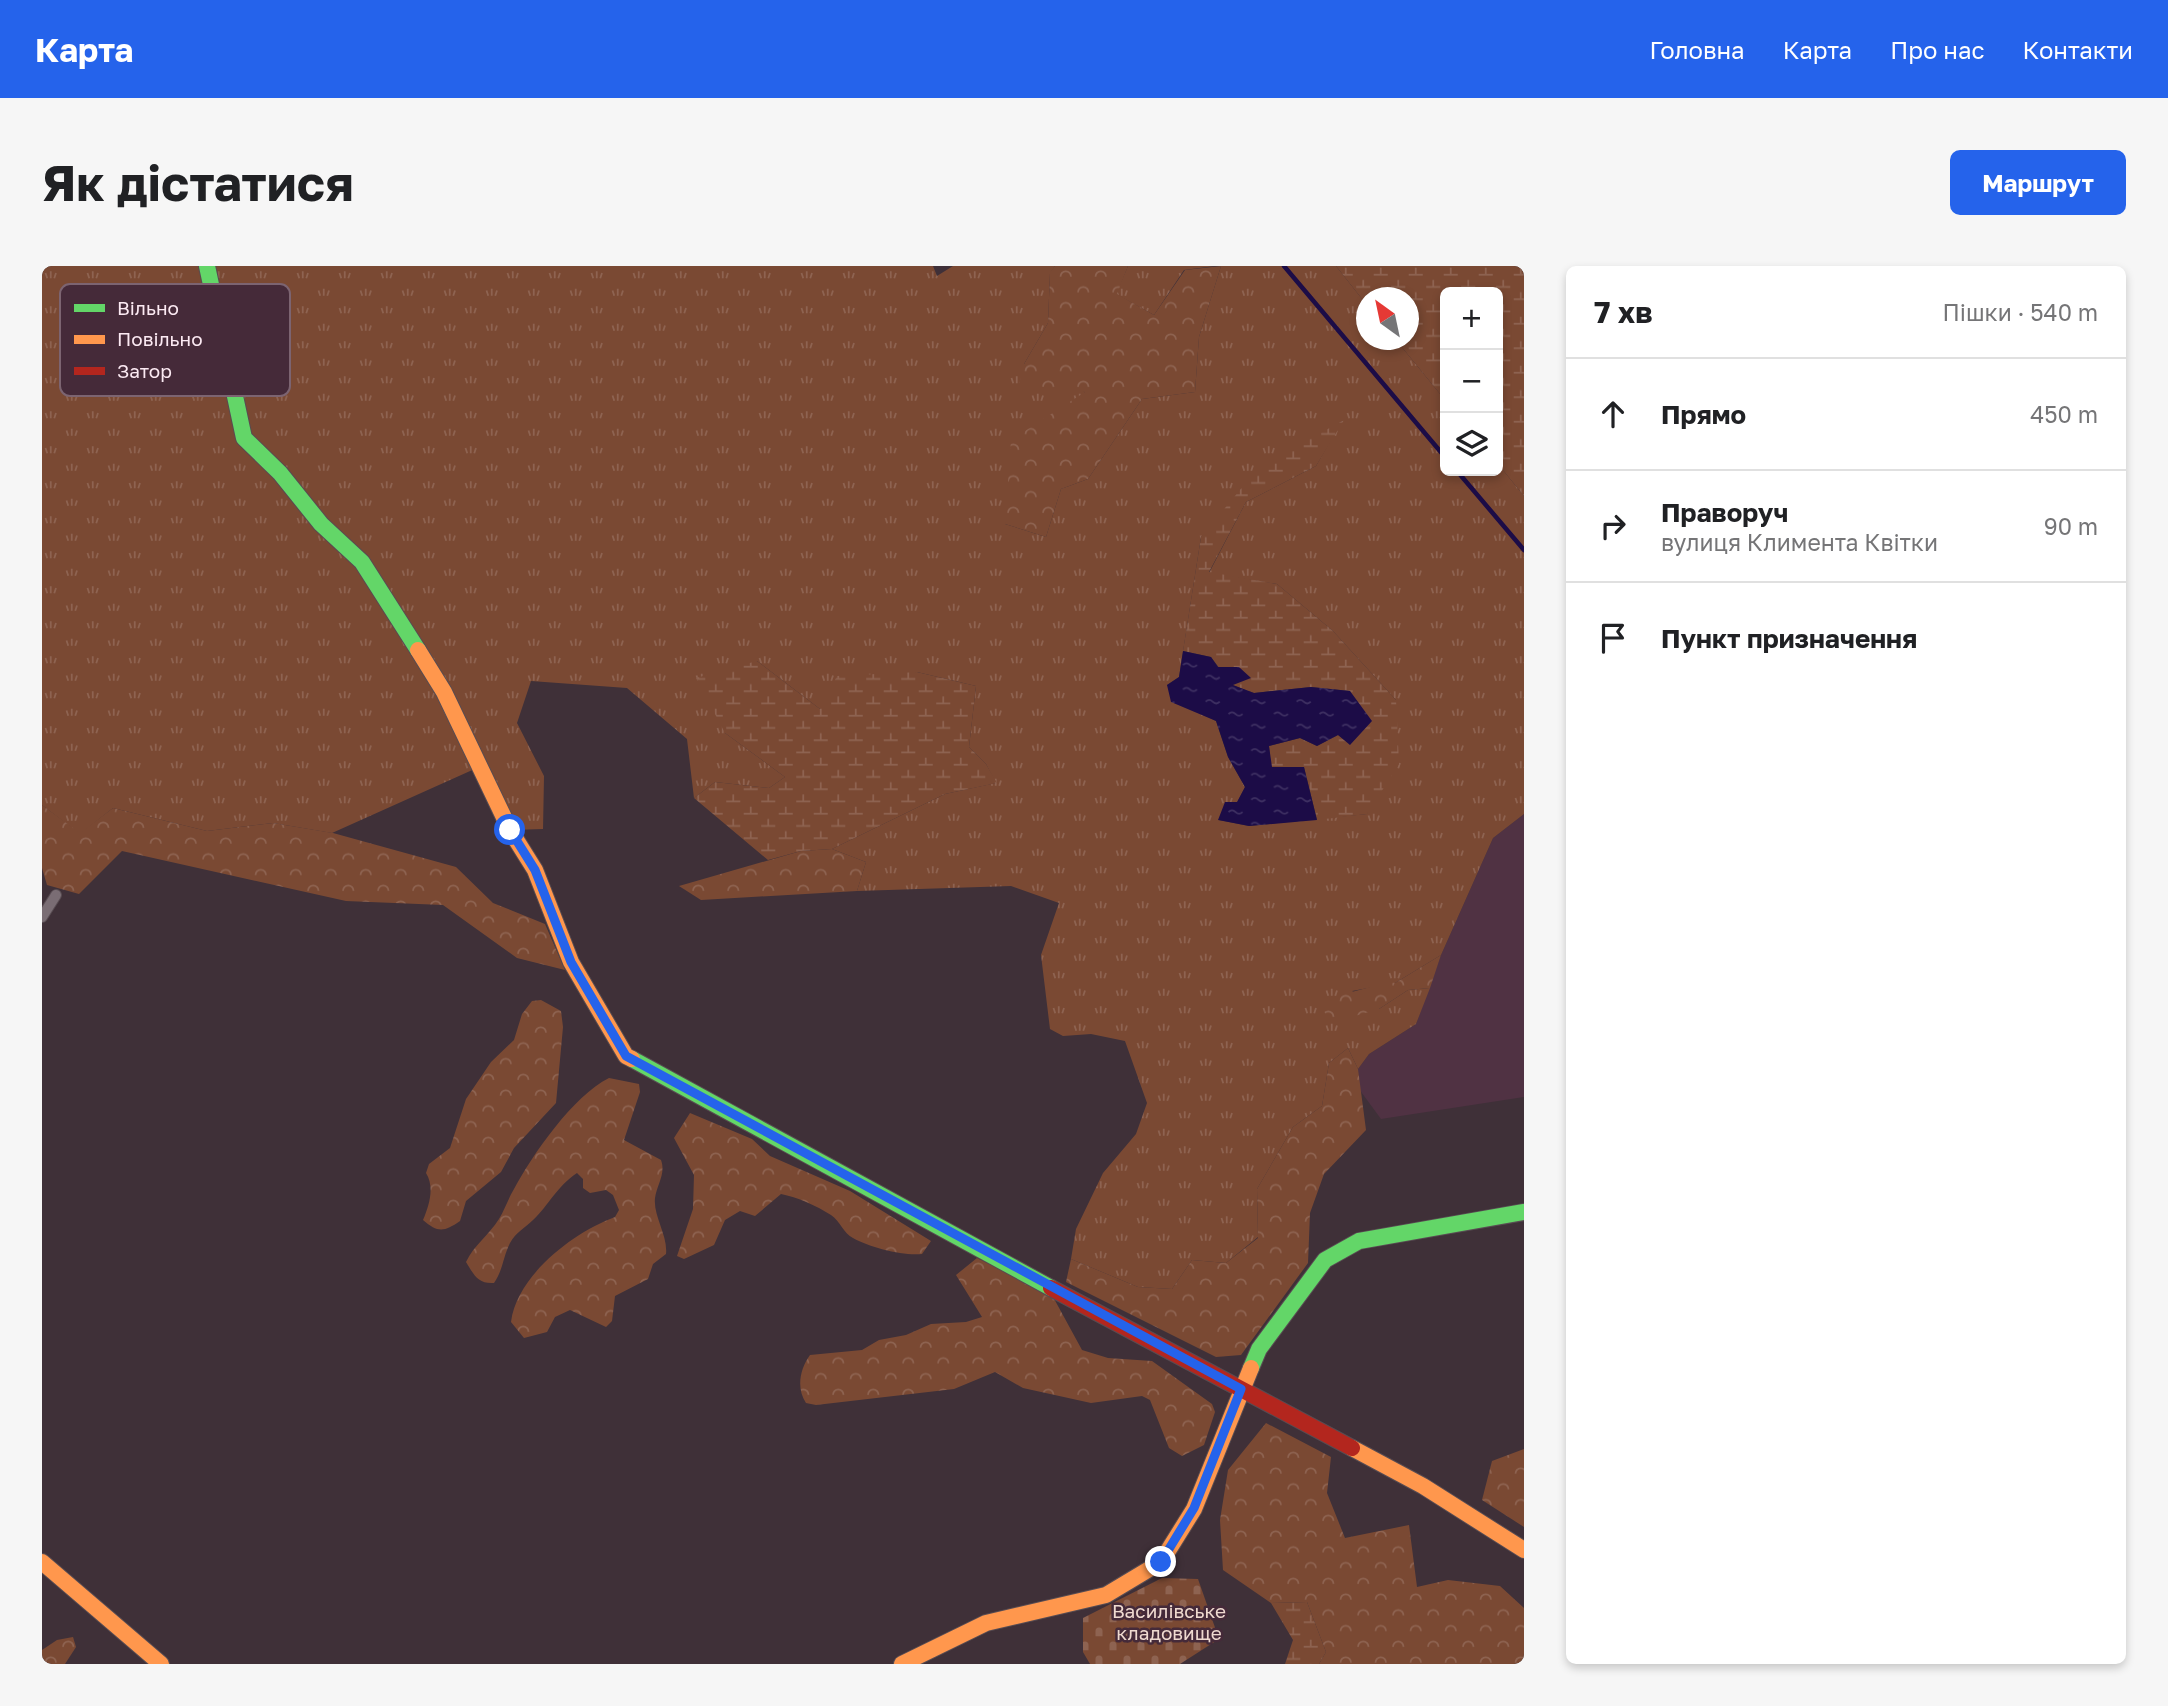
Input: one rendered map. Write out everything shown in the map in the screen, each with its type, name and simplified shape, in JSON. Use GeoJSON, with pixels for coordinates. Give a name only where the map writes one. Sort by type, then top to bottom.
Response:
{"type":"FeatureCollection","features":[{"type":"Feature","properties":{"kind":"street"},"geometry":{"type":"LineString","coordinates":[[207,266],[211,284]]}},
{"type":"Feature","properties":{"kind":"street"},"geometry":{"type":"LineString","coordinates":[[235,396],[244,438],[280,473],[321,524],[362,562],[444,692],[510,830],[535,870],[571,962],[626,1056],[1423,1486],[1524,1550]]}},
{"type":"Feature","properties":{"kind":"street"},"geometry":{"type":"LineString","coordinates":[[42,917],[56,895]]}},
{"type":"Feature","properties":{"kind":"street"},"geometry":{"type":"LineString","coordinates":[[902,1664],[986,1623],[1105,1595],[1161,1562],[1194,1508],[1259,1349],[1325,1260],[1359,1241],[1524,1212]]}},
{"type":"Feature","properties":{"kind":"street"},"geometry":{"type":"LineString","coordinates":[[42,1562],[162,1664]]}},
{"type":"Feature","properties":{"kind":"shaded area"},"geometry":{"type":"Polygon","coordinates":[[[1524,814],[1524,1097],[1381,1119],[1359,1089],[1358,1069],[1369,1054],[1416,1024],[1441,955],[1493,838],[1524,814]]]}},
{"type":"Feature","properties":{"kind":"green space"},"geometry":{"type":"Polygon","coordinates":[[[42,266],[933,266],[937,276],[953,266],[1055,266],[1050,273],[1048,323],[1024,364],[1085,392],[1005,524],[1046,537],[1061,489],[1088,479],[1142,399],[1195,392],[1199,337],[1221,266],[1336,266],[1356,291],[1356,350],[1404,350],[1440,394],[1440,476],[1503,476],[1503,470],[1524,496],[1524,814],[1493,838],[1441,955],[1395,983],[1352,991],[1379,1009],[1408,990],[1430,988],[1416,1024],[1369,1054],[1358,1069],[1348,1048],[1329,1063],[1322,1106],[1293,1127],[1257,1189],[1258,1237],[1226,1263],[1192,1260],[1172,1289],[1138,1287],[1071,1259],[1076,1229],[1103,1173],[1136,1134],[1147,1103],[1125,1041],[1091,1034],[1063,1036],[1050,1029],[1041,955],[1059,903],[1011,886],[857,891],[866,862],[832,849],[945,794],[996,783],[986,764],[969,747],[976,686],[917,672],[820,709],[757,661],[725,733],[785,777],[769,788],[715,782],[694,798],[687,739],[627,688],[531,681],[517,723],[544,776],[543,829],[510,830],[479,767],[332,833],[273,823],[207,831],[113,808],[80,834],[42,805],[42,266]],[[1342,421],[1201,537],[1179,677],[1167,685],[1183,704],[1216,721],[1228,757],[1245,787],[1237,803],[1219,820],[1249,826],[1367,814],[1396,700],[1333,631],[1277,584],[1209,573],[1246,502],[1316,466],[1342,421]]]}},
{"type":"Feature","properties":{"kind":"green space"},"geometry":{"type":"Polygon","coordinates":[[[1055,266],[1128,266],[1117,294],[1154,315],[1185,270],[1221,266],[1199,337],[1195,392],[1142,399],[1088,479],[1061,489],[1046,537],[1005,524],[1011,440],[1085,392],[1019,384],[1024,364],[1048,323],[1050,272],[1055,266]]]}},
{"type":"Feature","properties":{"kind":"green space"},"geometry":{"type":"Polygon","coordinates":[[[1128,266],[1215,266],[1184,270],[1154,315],[1116,294],[1128,266]]]}},
{"type":"Feature","properties":{"kind":"green space"},"geometry":{"type":"Polygon","coordinates":[[[1336,266],[1524,266],[1524,496],[1503,470],[1503,287],[1440,287],[1440,394],[1404,350],[1419,350],[1419,287],[1356,287],[1356,291],[1336,266]]]}},
{"type":"Feature","properties":{"kind":"green space"},"geometry":{"type":"Polygon","coordinates":[[[1344,420],[1316,466],[1246,502],[1209,572],[1277,584],[1333,631],[1396,700],[1399,764],[1367,814],[1317,820],[1304,767],[1271,768],[1269,746],[1300,738],[1317,746],[1338,735],[1350,744],[1358,735],[1350,691],[1311,687],[1254,693],[1232,685],[1211,657],[1183,651],[1201,537],[1259,467],[1344,420]]]}},
{"type":"Feature","properties":{"kind":"green space"},"geometry":{"type":"Polygon","coordinates":[[[757,661],[820,709],[837,676],[917,672],[976,686],[969,747],[986,764],[997,783],[945,794],[832,849],[801,851],[768,860],[694,798],[715,782],[769,788],[785,777],[725,733],[696,678],[757,661]]]}},
{"type":"Feature","properties":{"kind":"green space"},"geometry":{"type":"Polygon","coordinates":[[[42,805],[80,833],[113,808],[207,831],[273,823],[333,833],[456,867],[493,903],[545,924],[565,970],[517,958],[443,905],[346,901],[122,851],[79,894],[47,885],[42,868],[42,805]]]}},
{"type":"Feature","properties":{"kind":"green space"},"geometry":{"type":"Polygon","coordinates":[[[832,849],[866,862],[857,891],[701,900],[679,886],[801,851],[832,849]]]}},
{"type":"Feature","properties":{"kind":"green space"},"geometry":{"type":"Polygon","coordinates":[[[1441,955],[1430,988],[1408,990],[1379,1009],[1331,1023],[1318,1001],[1389,982],[1395,983],[1441,955]]]}},
{"type":"Feature","properties":{"kind":"green space"},"geometry":{"type":"Polygon","coordinates":[[[541,1000],[561,1011],[563,1027],[556,1103],[514,1148],[501,1172],[466,1201],[460,1221],[445,1229],[437,1229],[423,1220],[430,1197],[429,1178],[426,1173],[429,1164],[450,1148],[466,1099],[491,1062],[514,1040],[522,1014],[532,1001],[541,1000]]]}},
{"type":"Feature","properties":{"kind":"green space"},"geometry":{"type":"Polygon","coordinates":[[[1348,1048],[1358,1069],[1366,1130],[1324,1174],[1310,1213],[1308,1263],[1241,1355],[1216,1357],[1066,1282],[1071,1259],[1138,1287],[1172,1289],[1192,1260],[1226,1263],[1258,1238],[1257,1189],[1293,1127],[1322,1106],[1329,1063],[1348,1048]]]}},
{"type":"Feature","properties":{"kind":"green space"},"geometry":{"type":"Polygon","coordinates":[[[609,1078],[639,1084],[640,1092],[624,1140],[661,1160],[661,1179],[655,1205],[666,1254],[653,1264],[648,1279],[615,1296],[612,1321],[606,1327],[570,1310],[555,1317],[547,1332],[524,1338],[511,1322],[524,1288],[536,1272],[566,1244],[615,1217],[619,1210],[613,1195],[606,1190],[590,1193],[583,1188],[583,1179],[577,1173],[512,1239],[494,1283],[480,1280],[466,1262],[499,1219],[522,1175],[555,1127],[582,1098],[609,1078]]]}},
{"type":"Feature","properties":{"kind":"green space"},"geometry":{"type":"Polygon","coordinates":[[[690,1113],[752,1139],[770,1156],[850,1191],[931,1241],[922,1254],[906,1254],[878,1248],[850,1236],[834,1218],[813,1205],[781,1194],[755,1216],[740,1211],[725,1220],[714,1245],[684,1259],[677,1256],[693,1209],[694,1175],[674,1138],[690,1113]]]}},
{"type":"Feature","properties":{"kind":"green space"},"geometry":{"type":"Polygon","coordinates":[[[977,1258],[1052,1295],[1082,1350],[1108,1358],[1152,1361],[1212,1404],[1215,1412],[1204,1445],[1182,1456],[1169,1448],[1150,1400],[1142,1396],[1091,1403],[1023,1388],[995,1372],[954,1389],[816,1405],[806,1403],[800,1379],[810,1355],[862,1350],[879,1340],[906,1335],[931,1324],[966,1322],[982,1317],[956,1275],[977,1258]]]}},
{"type":"Feature","properties":{"kind":"green space"},"geometry":{"type":"Polygon","coordinates":[[[1266,1423],[1331,1457],[1327,1493],[1345,1538],[1409,1525],[1417,1587],[1448,1580],[1500,1586],[1524,1608],[1524,1664],[1319,1664],[1326,1652],[1307,1602],[1271,1603],[1223,1570],[1220,1520],[1228,1470],[1266,1423]]]}},
{"type":"Feature","properties":{"kind":"green space"},"geometry":{"type":"Polygon","coordinates":[[[1524,1449],[1524,1527],[1482,1500],[1492,1461],[1524,1449]]]}},
{"type":"Feature","properties":{"kind":"green space","name":"Василівське кладовище"},"geometry":{"type":"Polygon","coordinates":[[[1162,1578],[1198,1579],[1219,1639],[1180,1664],[1090,1664],[1083,1652],[1083,1618],[1162,1578]]]}},
{"type":"Feature","properties":{"kind":"green space"},"geometry":{"type":"Polygon","coordinates":[[[1307,1602],[1326,1652],[1319,1664],[1285,1664],[1293,1640],[1271,1603],[1307,1602]]]}},
{"type":"Feature","properties":{"kind":"green space"},"geometry":{"type":"Polygon","coordinates":[[[73,1637],[76,1647],[65,1664],[42,1664],[42,1650],[57,1640],[73,1637]]]}},
{"type":"Feature","properties":{"kind":"water"},"geometry":{"type":"Polygon","coordinates":[[[1183,651],[1211,657],[1218,667],[1239,667],[1251,678],[1233,685],[1254,693],[1311,687],[1350,691],[1372,721],[1350,745],[1338,735],[1317,746],[1300,738],[1269,746],[1272,767],[1304,767],[1317,820],[1249,826],[1218,820],[1225,802],[1237,802],[1245,787],[1228,757],[1216,721],[1171,702],[1167,685],[1179,677],[1183,651]]]}},
{"type":"Feature","properties":{"kind":"waterway"},"geometry":{"type":"LineString","coordinates":[[1284,266],[1440,451]]}},
{"type":"Feature","properties":{"kind":"waterway"},"geometry":{"type":"LineString","coordinates":[[1461,476],[1524,550]]}},
{"type":"Feature","properties":{"kind":"traffic: fast"},"geometry":{"type":"LineString","coordinates":[[207,266],[211,284]]}},
{"type":"Feature","properties":{"kind":"traffic: fast"},"geometry":{"type":"LineString","coordinates":[[235,396],[244,438],[280,473],[321,524],[362,562],[418,650]]}},
{"type":"Feature","properties":{"kind":"traffic: fast"},"geometry":{"type":"LineString","coordinates":[[632,1059],[1051,1288]]}},
{"type":"Feature","properties":{"kind":"traffic: fast"},"geometry":{"type":"LineString","coordinates":[[1251,1368],[1259,1349],[1325,1260],[1359,1241],[1524,1212]]}},
{"type":"Feature","properties":{"kind":"traffic: slow"},"geometry":{"type":"LineString","coordinates":[[418,650],[444,692],[510,830],[535,870],[571,962],[626,1056],[632,1059]]}},
{"type":"Feature","properties":{"kind":"traffic: slow"},"geometry":{"type":"LineString","coordinates":[[902,1664],[986,1623],[1106,1595],[1161,1562],[1194,1509],[1251,1368]]}},
{"type":"Feature","properties":{"kind":"traffic: slow"},"geometry":{"type":"LineString","coordinates":[[1352,1448],[1423,1486],[1524,1550]]}},
{"type":"Feature","properties":{"kind":"traffic: slow"},"geometry":{"type":"LineString","coordinates":[[42,1562],[161,1664]]}},
{"type":"Feature","properties":{"kind":"traffic: jam"},"geometry":{"type":"LineString","coordinates":[[1051,1288],[1352,1448]]}},
{"type":"Feature","properties":{"kind":"route"},"geometry":{"type":"LineString","coordinates":[[510,830],[535,870],[571,962],[626,1056],[1241,1389],[1194,1508],[1161,1562]]}}]}
